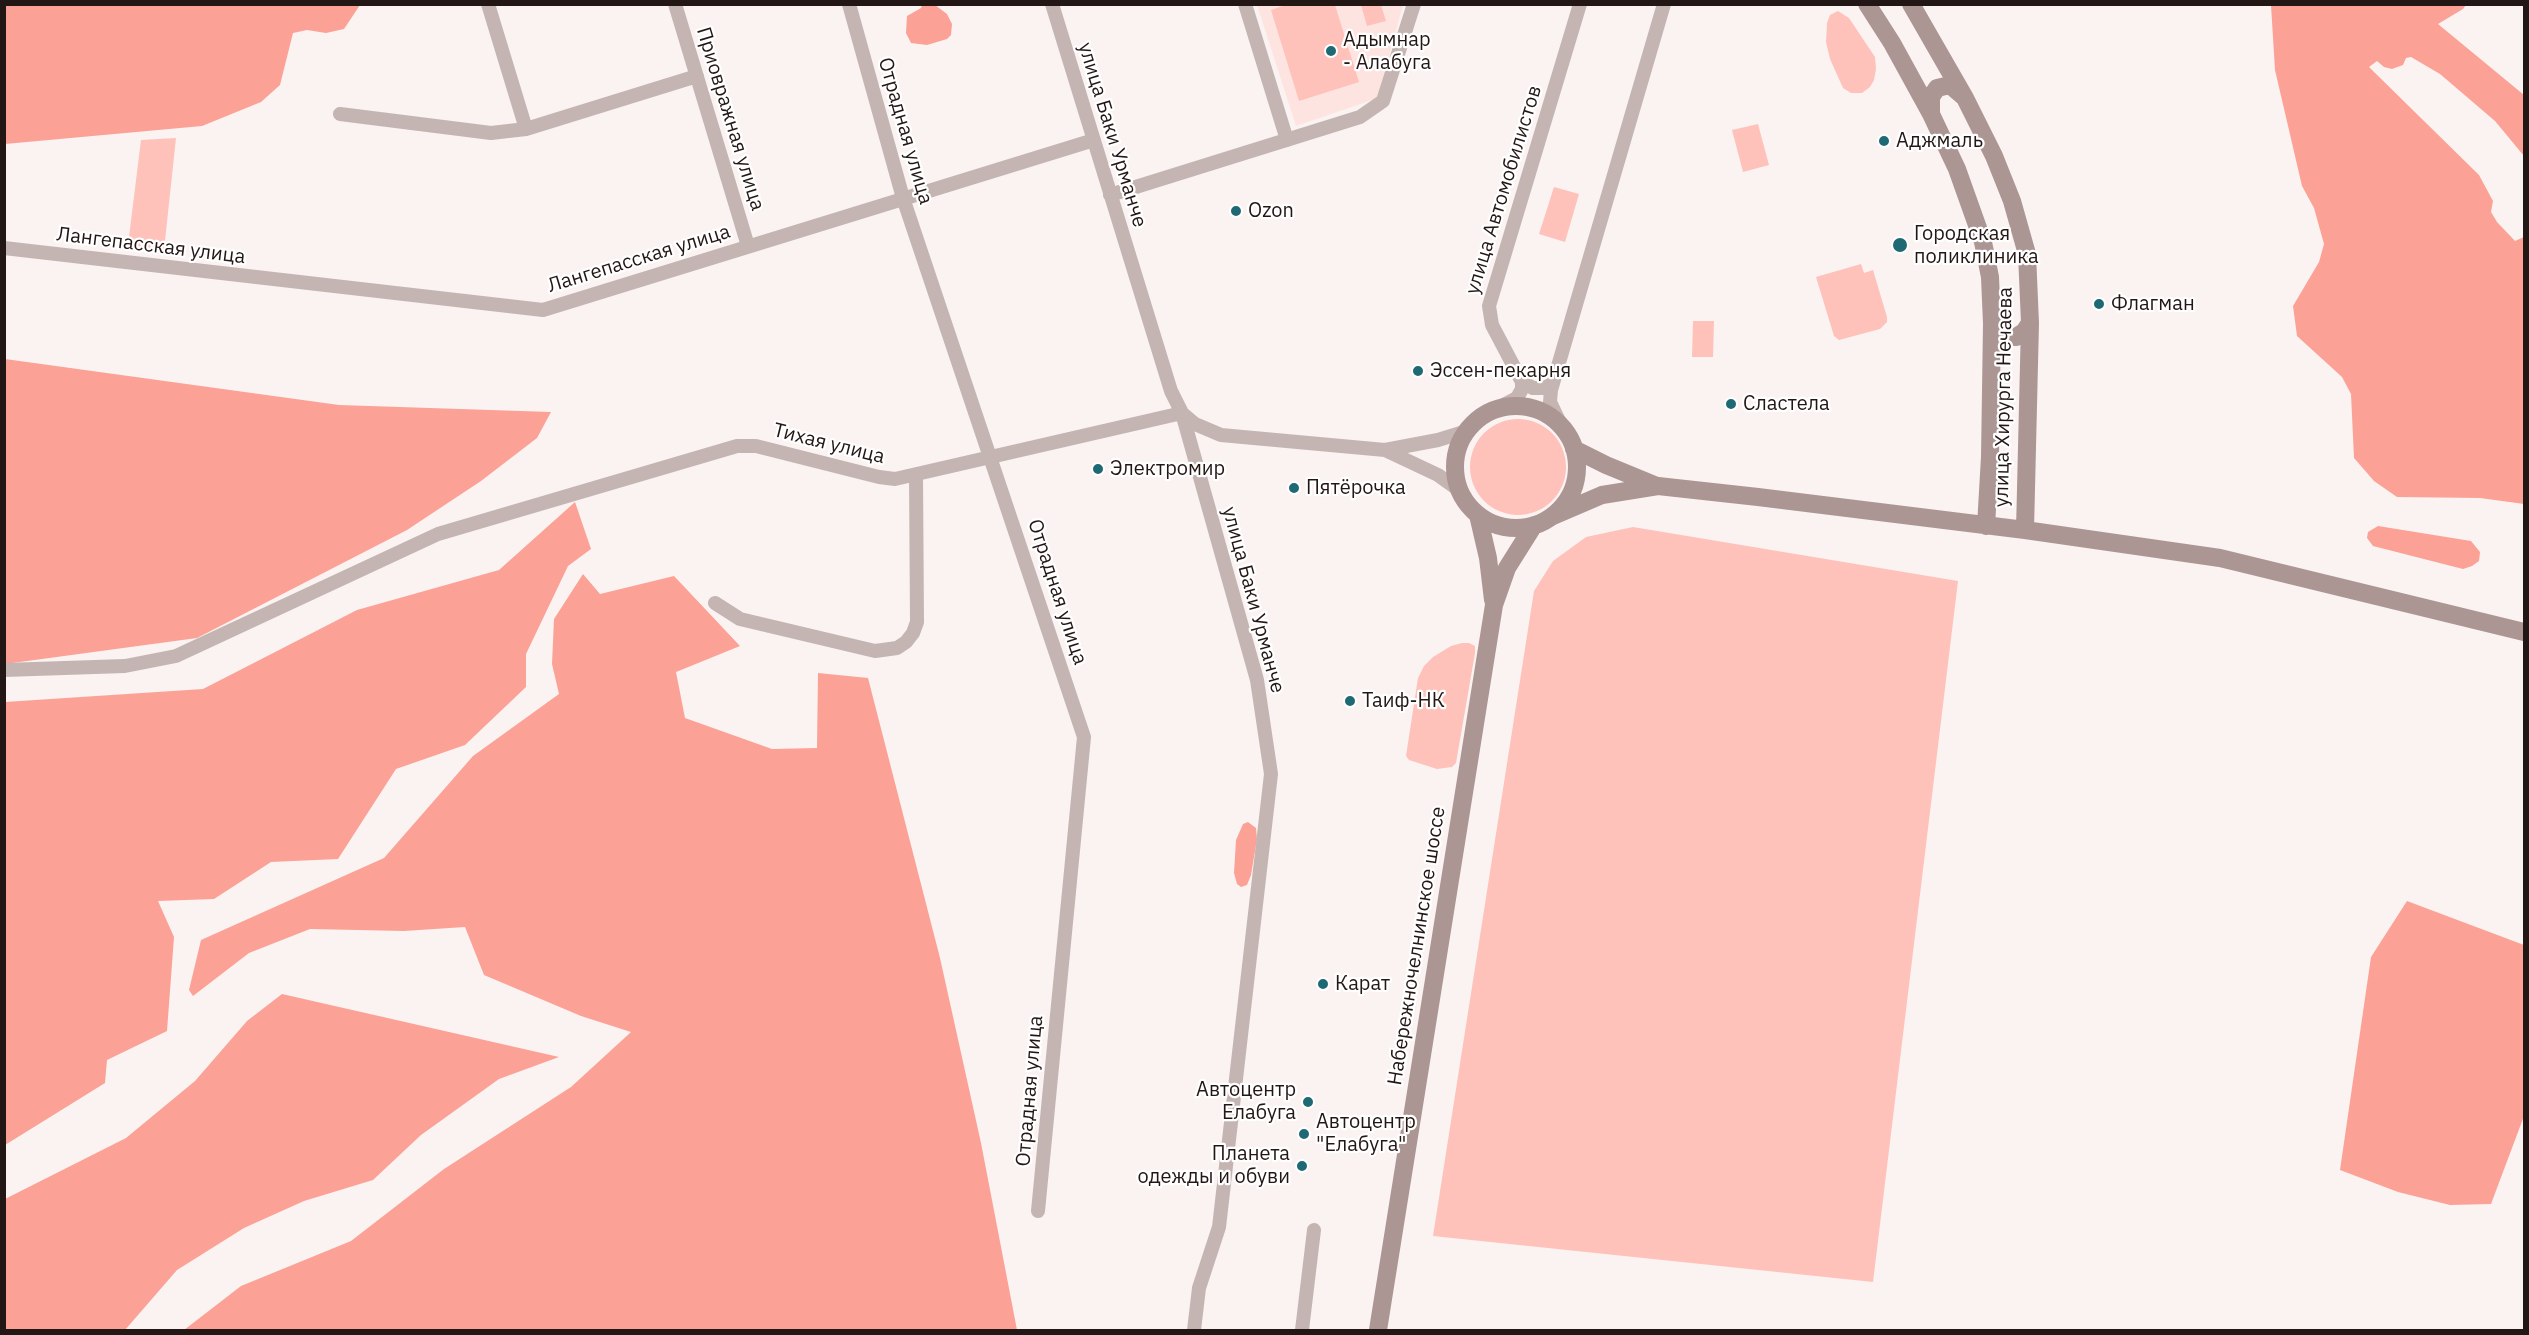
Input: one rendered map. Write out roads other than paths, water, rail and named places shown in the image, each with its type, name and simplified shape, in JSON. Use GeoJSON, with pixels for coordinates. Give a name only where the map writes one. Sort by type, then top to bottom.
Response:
{"type":"FeatureCollection","features":[{"type":"Feature","properties":{"kind":"main road","name":"улица Хирурга Нечаева"},"geometry":{"type":"LineString","coordinates":[[1867,4],[1892,43],[1930,114],[1957,170],[1983,242],[1990,278],[1992,324],[1990,457],[1986,526]]}},
{"type":"Feature","properties":{"kind":"main road","name":"улица Хирурга Нечаева"},"geometry":{"type":"LineString","coordinates":[[1911,4],[1965,98],[1994,156],[2021,230],[2027,254],[2030,323],[2025,530]]}},
{"type":"Feature","properties":{"kind":"main road"},"geometry":{"type":"LineString","coordinates":[[1930,114],[1931,97],[1937,88],[1950,85],[1965,98]]}},
{"type":"Feature","properties":{"kind":"main road"},"geometry":{"type":"LineString","coordinates":[[1992,324],[2004,336],[2016,337],[2024,332],[2030,323]]}},
{"type":"Feature","properties":{"kind":"main road"},"geometry":{"type":"LineString","coordinates":[[1553,516],[1564,505],[1574,486],[1577,463],[1574,449],[1562,427],[1547,415],[1529,408],[1502,408],[1490,412],[1467,431],[1456,459],[1456,475],[1467,503],[1490,522],[1505,527],[1520,528],[1534,525],[1602,495],[1659,486]]}},
{"type":"Feature","properties":{"kind":"main road"},"geometry":{"type":"LineString","coordinates":[[1574,449],[1606,465],[1659,486],[2025,530],[2232,560],[2524,632]]}},
{"type":"Feature","properties":{"kind":"main road","name":"Набережночелнинское шоссе"},"geometry":{"type":"LineString","coordinates":[[1478,514],[1488,558],[1494,605]]}},
{"type":"Feature","properties":{"kind":"main road","name":"Набережночелнинское шоссе"},"geometry":{"type":"LineString","coordinates":[[1378,1330],[1494,605],[1507,568],[1534,525]]}},
{"type":"Feature","properties":{"kind":"street"},"geometry":{"type":"LineString","coordinates":[[488,4],[526,129]]}},
{"type":"Feature","properties":{"kind":"street","name":"Приовражная улица"},"geometry":{"type":"LineString","coordinates":[[675,4],[748,246]]}},
{"type":"Feature","properties":{"kind":"street","name":"Отрадная улица"},"geometry":{"type":"LineString","coordinates":[[849,4],[903,198],[992,457],[1084,737],[1038,1211]]}},
{"type":"Feature","properties":{"kind":"street","name":"улица Баки Урманче"},"geometry":{"type":"LineString","coordinates":[[1052,4],[1171,391],[1182,413],[1257,680],[1271,774],[1219,1227],[1199,1288],[1194,1330]]}},
{"type":"Feature","properties":{"kind":"street"},"geometry":{"type":"LineString","coordinates":[[1245,4],[1287,140]]}},
{"type":"Feature","properties":{"kind":"street"},"geometry":{"type":"LineString","coordinates":[[1110,195],[1360,117],[1383,101],[1414,4]]}},
{"type":"Feature","properties":{"kind":"street","name":"улица Автомобилистов"},"geometry":{"type":"LineString","coordinates":[[1522,382],[1492,325],[1489,306],[1581,4]]}},
{"type":"Feature","properties":{"kind":"street"},"geometry":{"type":"LineString","coordinates":[[1562,427],[1550,402],[1553,383],[1664,4]]}},
{"type":"Feature","properties":{"kind":"street"},"geometry":{"type":"LineString","coordinates":[[340,114],[491,133],[526,129],[697,76]]}},
{"type":"Feature","properties":{"kind":"street","name":"Лангепасская улица"},"geometry":{"type":"LineString","coordinates":[[4,248],[543,310],[1094,140]]}},
{"type":"Feature","properties":{"kind":"street"},"geometry":{"type":"LineString","coordinates":[[1490,412],[1517,398],[1522,382],[1533,388],[1545,388],[1553,383]]}},
{"type":"Feature","properties":{"kind":"street"},"geometry":{"type":"LineString","coordinates":[[1182,413],[1195,424],[1221,435],[1385,450],[1438,440],[1467,431]]}},
{"type":"Feature","properties":{"kind":"street","name":"Тихая улица"},"geometry":{"type":"LineString","coordinates":[[4,670],[125,666],[176,656],[438,534],[737,446],[756,446],[895,479],[1182,413]]}},
{"type":"Feature","properties":{"kind":"street"},"geometry":{"type":"LineString","coordinates":[[1385,450],[1438,475],[1460,490]]}},
{"type":"Feature","properties":{"kind":"street"},"geometry":{"type":"LineString","coordinates":[[715,603],[740,619],[875,651],[888,651],[906,642],[913,633],[916,622],[916,474]]}},
{"type":"Feature","properties":{"kind":"street"},"geometry":{"type":"LineString","coordinates":[[1302,1330],[1314,1230]]}},
{"type":"Feature","properties":{"kind":"place","name":"Адымнар - Алабуга"},"geometry":{"type":"Point","coordinates":[1331,51]}},
{"type":"Feature","properties":{"kind":"place","name":"Аджмаль"},"geometry":{"type":"Point","coordinates":[1884,141]}},
{"type":"Feature","properties":{"kind":"place","name":"Ozon"},"geometry":{"type":"Point","coordinates":[1236,211]}},
{"type":"Feature","properties":{"kind":"place","name":"Городская поликлиника"},"geometry":{"type":"Point","coordinates":[1900,245]}},
{"type":"Feature","properties":{"kind":"place","name":"Флагман"},"geometry":{"type":"Point","coordinates":[2099,304]}},
{"type":"Feature","properties":{"kind":"place","name":"Эссен-пекарня"},"geometry":{"type":"Point","coordinates":[1418,371]}},
{"type":"Feature","properties":{"kind":"place","name":"Сластела"},"geometry":{"type":"Point","coordinates":[1731,404]}},
{"type":"Feature","properties":{"kind":"place","name":"Электромир"},"geometry":{"type":"Point","coordinates":[1098,469]}},
{"type":"Feature","properties":{"kind":"place","name":"Пятёрочка"},"geometry":{"type":"Point","coordinates":[1294,488]}},
{"type":"Feature","properties":{"kind":"place","name":"Таиф-НК"},"geometry":{"type":"Point","coordinates":[1350,701]}},
{"type":"Feature","properties":{"kind":"place","name":"Карат"},"geometry":{"type":"Point","coordinates":[1323,984]}},
{"type":"Feature","properties":{"kind":"place","name":"Автоцентр Елабуга"},"geometry":{"type":"Point","coordinates":[1308,1102]}},
{"type":"Feature","properties":{"kind":"place","name":"Автоцентр \"Елабуга\""},"geometry":{"type":"Point","coordinates":[1304,1134]}},
{"type":"Feature","properties":{"kind":"place","name":"Планета одежды и обуви"},"geometry":{"type":"Point","coordinates":[1302,1166]}}]}
